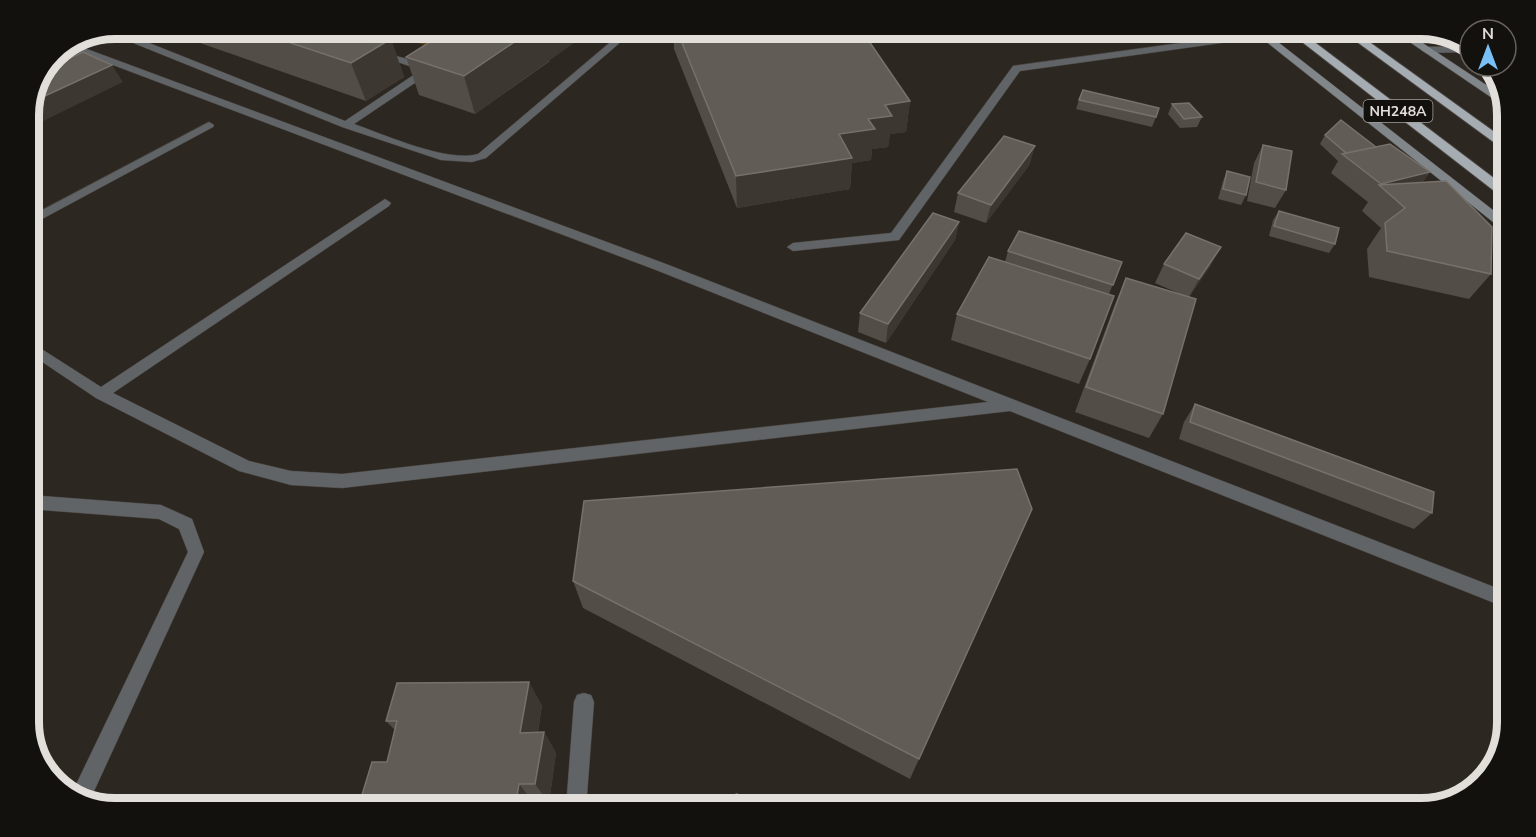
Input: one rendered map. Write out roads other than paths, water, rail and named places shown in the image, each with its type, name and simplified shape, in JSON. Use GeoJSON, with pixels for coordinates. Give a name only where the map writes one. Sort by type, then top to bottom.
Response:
{"type":"FeatureCollection","features":[{"type":"Feature","properties":{"kind":"highway","name":"NH248A"},"geometry":{"type":"LineString","coordinates":[[1303,39],[1497,186]]}},
{"type":"Feature","properties":{"kind":"highway","name":"NH248A"},"geometry":{"type":"LineString","coordinates":[[1358,39],[1497,139]]}},
{"type":"Feature","properties":{"kind":"main road"},"geometry":{"type":"LineString","coordinates":[[1266,39],[1497,219]]}},
{"type":"Feature","properties":{"kind":"main road"},"geometry":{"type":"LineString","coordinates":[[1410,39],[1494,95]]}},
{"type":"Feature","properties":{"kind":"street"},"geometry":{"type":"LineString","coordinates":[[130,39],[346,125],[445,158],[472,159],[482,156],[620,39]]}},
{"type":"Feature","properties":{"kind":"street"},"geometry":{"type":"LineString","coordinates":[[793,247],[895,237],[1017,69],[1212,39]]}},
{"type":"Feature","properties":{"kind":"street"},"geometry":{"type":"LineString","coordinates":[[79,49],[639,258],[1497,596]]}},
{"type":"Feature","properties":{"kind":"street"},"geometry":{"type":"LineString","coordinates":[[1426,50],[1458,49]]}},
{"type":"Feature","properties":{"kind":"street"},"geometry":{"type":"LineString","coordinates":[[346,125],[432,66],[373,51]]}},
{"type":"Feature","properties":{"kind":"street"},"geometry":{"type":"LineString","coordinates":[[39,217],[209,125]]}},
{"type":"Feature","properties":{"kind":"street"},"geometry":{"type":"LineString","coordinates":[[101,394],[385,203]]}},
{"type":"Feature","properties":{"kind":"street"},"geometry":{"type":"LineString","coordinates":[[39,353],[101,394],[245,466],[291,478],[342,482],[1012,405]]}},
{"type":"Feature","properties":{"kind":"street"},"geometry":{"type":"LineString","coordinates":[[39,503],[161,512],[186,524],[196,552],[83,791]]}},
{"type":"Feature","properties":{"kind":"street"},"geometry":{"type":"LineString","coordinates":[[577,798],[584,702]]}}]}
